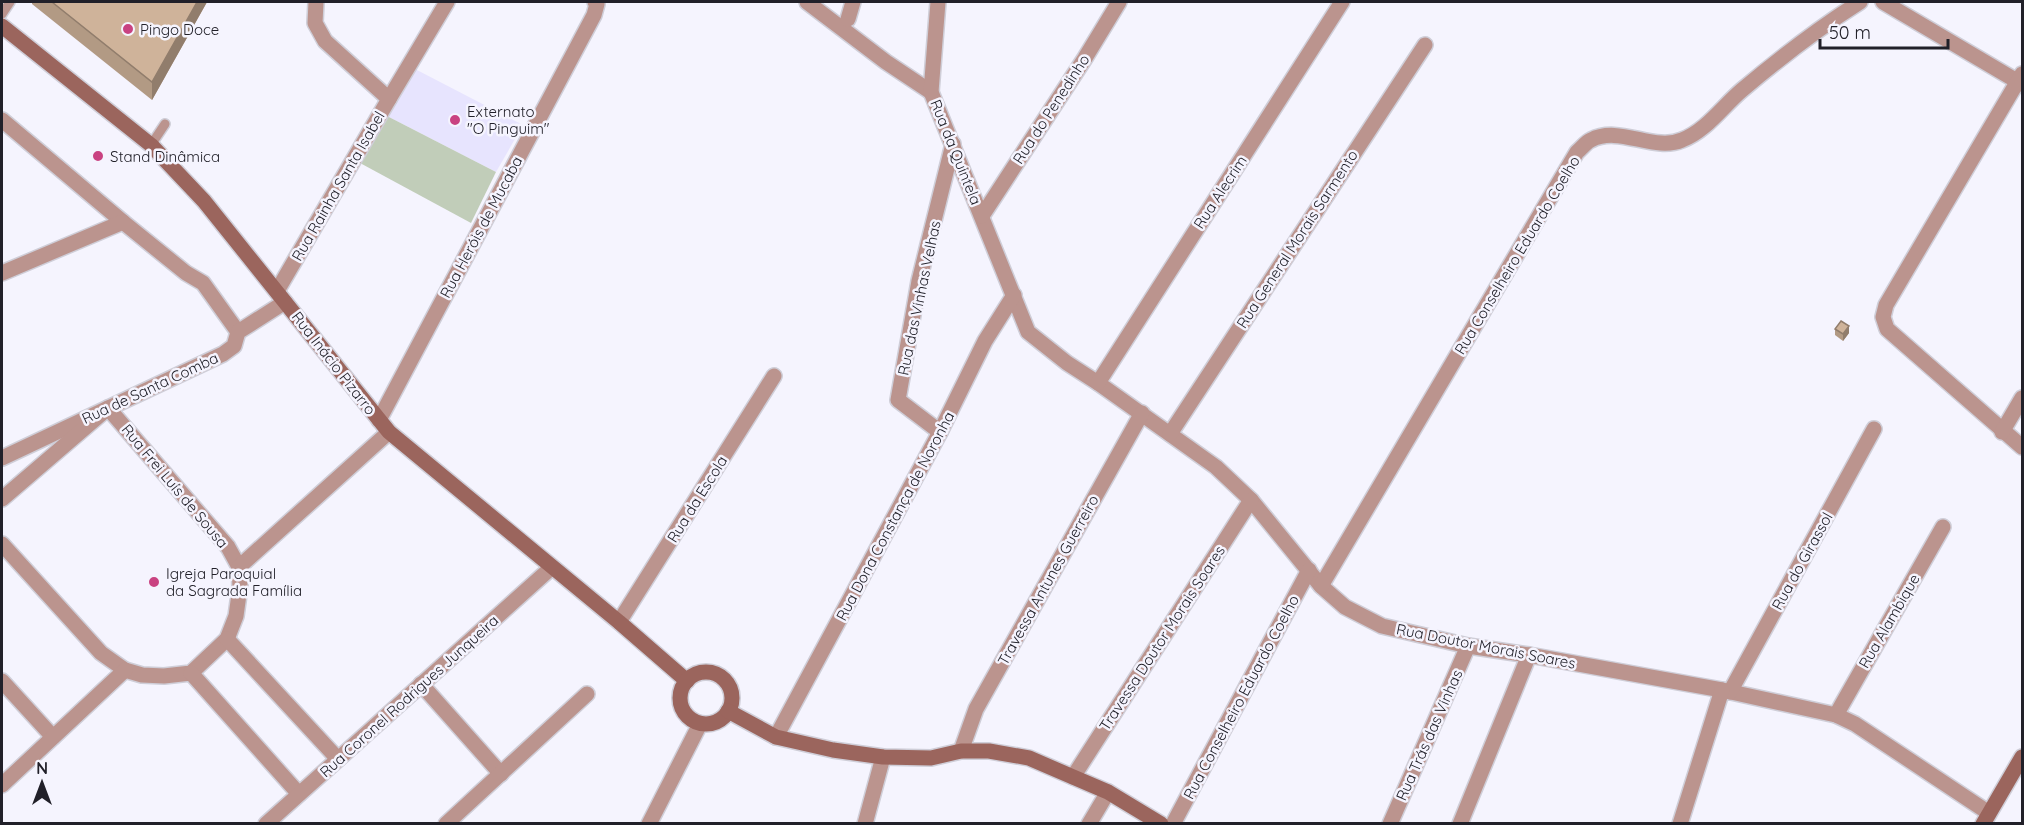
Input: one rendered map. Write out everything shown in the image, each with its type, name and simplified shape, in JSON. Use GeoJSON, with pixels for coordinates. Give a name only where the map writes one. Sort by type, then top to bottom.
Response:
{"type":"FeatureCollection","features":[{"type":"Feature","properties":{"kind":"main road","name":"Rua Inácio Pizarro"},"geometry":{"type":"LineString","coordinates":[[2,26],[151,145],[204,201],[389,432],[687,681]]}},
{"type":"Feature","properties":{"kind":"main road"},"geometry":{"type":"LineString","coordinates":[[700,673],[715,673],[722,677],[731,689],[729,711],[716,722],[700,724],[687,716],[680,702],[680,694],[687,681],[700,673]]}},
{"type":"Feature","properties":{"kind":"main road"},"geometry":{"type":"LineString","coordinates":[[729,711],[776,737],[833,750],[883,757],[931,758],[961,751],[989,751],[1029,758],[1108,792],[1161,824]]}},
{"type":"Feature","properties":{"kind":"main road"},"geometry":{"type":"LineString","coordinates":[[1986,818],[2022,760]]}},
{"type":"Feature","properties":{"kind":"street","name":"Rua Rainha Santa Isabel"},"geometry":{"type":"LineString","coordinates":[[281,296],[389,99],[325,41],[315,23],[316,2]]}},
{"type":"Feature","properties":{"kind":"street"},"geometry":{"type":"LineString","coordinates":[[389,99],[447,2]]}},
{"type":"Feature","properties":{"kind":"street","name":"Rua Heróis de Mucaba"},"geometry":{"type":"LineString","coordinates":[[379,420],[594,15],[597,4],[595,2]]}},
{"type":"Feature","properties":{"kind":"street"},"geometry":{"type":"LineString","coordinates":[[807,2],[886,62],[932,92]]}},
{"type":"Feature","properties":{"kind":"street"},"geometry":{"type":"LineString","coordinates":[[848,19],[853,2]]}},
{"type":"Feature","properties":{"kind":"street","name":"Rua do Penedinho"},"geometry":{"type":"LineString","coordinates":[[982,216],[1119,2]]}},
{"type":"Feature","properties":{"kind":"street","name":"Rua Alecrim"},"geometry":{"type":"LineString","coordinates":[[1098,383],[1342,2]]}},
{"type":"Feature","properties":{"kind":"street","name":"Rua Conselheiro Eduardo Coelho"},"geometry":{"type":"LineString","coordinates":[[1321,586],[1578,152],[1591,139],[1610,135],[1665,142],[1680,141],[1694,134],[1741,90],[1823,25],[1860,2]]}},
{"type":"Feature","properties":{"kind":"street"},"geometry":{"type":"LineString","coordinates":[[1883,2],[2021,80],[1886,305],[1883,317],[1887,329],[2002,432],[2022,447]]}},
{"type":"Feature","properties":{"kind":"street","name":"Rua da Quintela"},"geometry":{"type":"LineString","coordinates":[[934,4],[932,92],[1014,295]]}},
{"type":"Feature","properties":{"kind":"street","name":"Rua General Morais Sarmento"},"geometry":{"type":"LineString","coordinates":[[1170,434],[1425,45]]}},
{"type":"Feature","properties":{"kind":"street"},"geometry":{"type":"LineString","coordinates":[[2,120],[123,222],[186,273],[202,283],[238,332]]}},
{"type":"Feature","properties":{"kind":"street","name":"Rua das Vinhas Velhas"},"geometry":{"type":"LineString","coordinates":[[940,432],[898,400],[920,281],[953,144]]}},
{"type":"Feature","properties":{"kind":"street"},"geometry":{"type":"LineString","coordinates":[[2,273],[123,222]]}},
{"type":"Feature","properties":{"kind":"street","name":"Rua Doutor Morais Soares"},"geometry":{"type":"LineString","coordinates":[[1014,295],[1028,332],[1067,363],[1142,413],[1216,467],[1251,500],[1321,586],[1345,607],[1382,626],[1468,646],[1726,691],[1836,715],[1855,724],[1986,818]]}},
{"type":"Feature","properties":{"kind":"street","name":"Rua Dona Constança de Noronha"},"geometry":{"type":"LineString","coordinates":[[776,737],[940,432],[986,341],[1014,295]]}},
{"type":"Feature","properties":{"kind":"street","name":"Rua de Santa Comba"},"geometry":{"type":"LineString","coordinates":[[2,458],[223,354],[234,346],[238,332],[281,296]]}},
{"type":"Feature","properties":{"kind":"street","name":"Rua da Escola"},"geometry":{"type":"LineString","coordinates":[[619,622],[774,376]]}},
{"type":"Feature","properties":{"kind":"street"},"geometry":{"type":"LineString","coordinates":[[2002,432],[2022,398]]}},
{"type":"Feature","properties":{"kind":"street"},"geometry":{"type":"LineString","coordinates":[[2,499],[108,408]]}},
{"type":"Feature","properties":{"kind":"street","name":"Rua Frei Luís de Sousa"},"geometry":{"type":"LineString","coordinates":[[108,408],[228,548],[239,567]]}},
{"type":"Feature","properties":{"kind":"street","name":"Travessa Antunes Guerreiro"},"geometry":{"type":"LineString","coordinates":[[961,751],[976,709],[1142,413]]}},
{"type":"Feature","properties":{"kind":"street","name":"Rua do Girassol"},"geometry":{"type":"LineString","coordinates":[[1680,824],[1726,691],[1874,429]]}},
{"type":"Feature","properties":{"kind":"street"},"geometry":{"type":"LineString","coordinates":[[2,544],[101,653],[126,670],[142,675],[164,676],[191,673],[227,639],[236,616],[240,587],[239,567],[389,432]]}},
{"type":"Feature","properties":{"kind":"street","name":"Travessa Doutor Morais Soares"},"geometry":{"type":"LineString","coordinates":[[1073,777],[1251,500]]}},
{"type":"Feature","properties":{"kind":"street","name":"Rua Alambique"},"geometry":{"type":"LineString","coordinates":[[1836,715],[1943,527]]}},
{"type":"Feature","properties":{"kind":"street","name":"Rua Coronel Rodrigues Junqueira"},"geometry":{"type":"LineString","coordinates":[[266,824],[551,568]]}},
{"type":"Feature","properties":{"kind":"street","name":"Rua Conselheiro Eduardo Coelho"},"geometry":{"type":"LineString","coordinates":[[1173,824],[1309,570]]}},
{"type":"Feature","properties":{"kind":"street"},"geometry":{"type":"LineString","coordinates":[[227,639],[338,759]]}},
{"type":"Feature","properties":{"kind":"street","name":"Rua Trás das Vinhas"},"geometry":{"type":"LineString","coordinates":[[1390,824],[1468,646]]}},
{"type":"Feature","properties":{"kind":"street"},"geometry":{"type":"LineString","coordinates":[[1460,824],[1529,655]]}},
{"type":"Feature","properties":{"kind":"street"},"geometry":{"type":"LineString","coordinates":[[2,785],[126,670]]}},
{"type":"Feature","properties":{"kind":"street"},"geometry":{"type":"LineString","coordinates":[[191,673],[299,794]]}},
{"type":"Feature","properties":{"kind":"street"},"geometry":{"type":"LineString","coordinates":[[2,681],[53,737]]}},
{"type":"Feature","properties":{"kind":"street"},"geometry":{"type":"LineString","coordinates":[[421,684],[501,774]]}},
{"type":"Feature","properties":{"kind":"street"},"geometry":{"type":"LineString","coordinates":[[446,824],[587,694]]}},
{"type":"Feature","properties":{"kind":"street"},"geometry":{"type":"LineString","coordinates":[[649,824],[700,724]]}},
{"type":"Feature","properties":{"kind":"street"},"geometry":{"type":"LineString","coordinates":[[865,824],[883,757]]}},
{"type":"Feature","properties":{"kind":"street"},"geometry":{"type":"LineString","coordinates":[[1089,824],[1108,792]]}},
{"type":"Feature","properties":{"kind":"lane"},"geometry":{"type":"LineString","coordinates":[[2,14],[10,2]]}},
{"type":"Feature","properties":{"kind":"lane"},"geometry":{"type":"LineString","coordinates":[[151,145],[165,124]]}},
{"type":"Feature","properties":{"kind":"shaded area","name":"Externato \"O Pinguim\""},"geometry":{"type":"Polygon","coordinates":[[[415,69],[523,125],[496,172],[387,116],[415,69]]]}},
{"type":"Feature","properties":{"kind":"green space"},"geometry":{"type":"Polygon","coordinates":[[[387,116],[496,172],[471,223],[360,163],[387,116]]]}},
{"type":"Feature","properties":{"kind":"building","name":"Pingo Doce"},"geometry":{"type":"Polygon","coordinates":[[[52,2],[197,2],[152,82],[52,2]]]}},
{"type":"Feature","properties":{"kind":"building"},"geometry":{"type":"Polygon","coordinates":[[[1841,321],[1849,326],[1843,334],[1835,329],[1841,321]]]}},
{"type":"Feature","properties":{"kind":"place","name":"Pingo Doce"},"geometry":{"type":"Point","coordinates":[128,29]}},
{"type":"Feature","properties":{"kind":"place","name":"Externato \"O Pinguim\""},"geometry":{"type":"Point","coordinates":[455,120]}},
{"type":"Feature","properties":{"kind":"place","name":"Stand Dinâmica"},"geometry":{"type":"Point","coordinates":[98,156]}},
{"type":"Feature","properties":{"kind":"place","name":"Igreja Paroquial da Sagrada Família"},"geometry":{"type":"Point","coordinates":[154,582]}}]}
